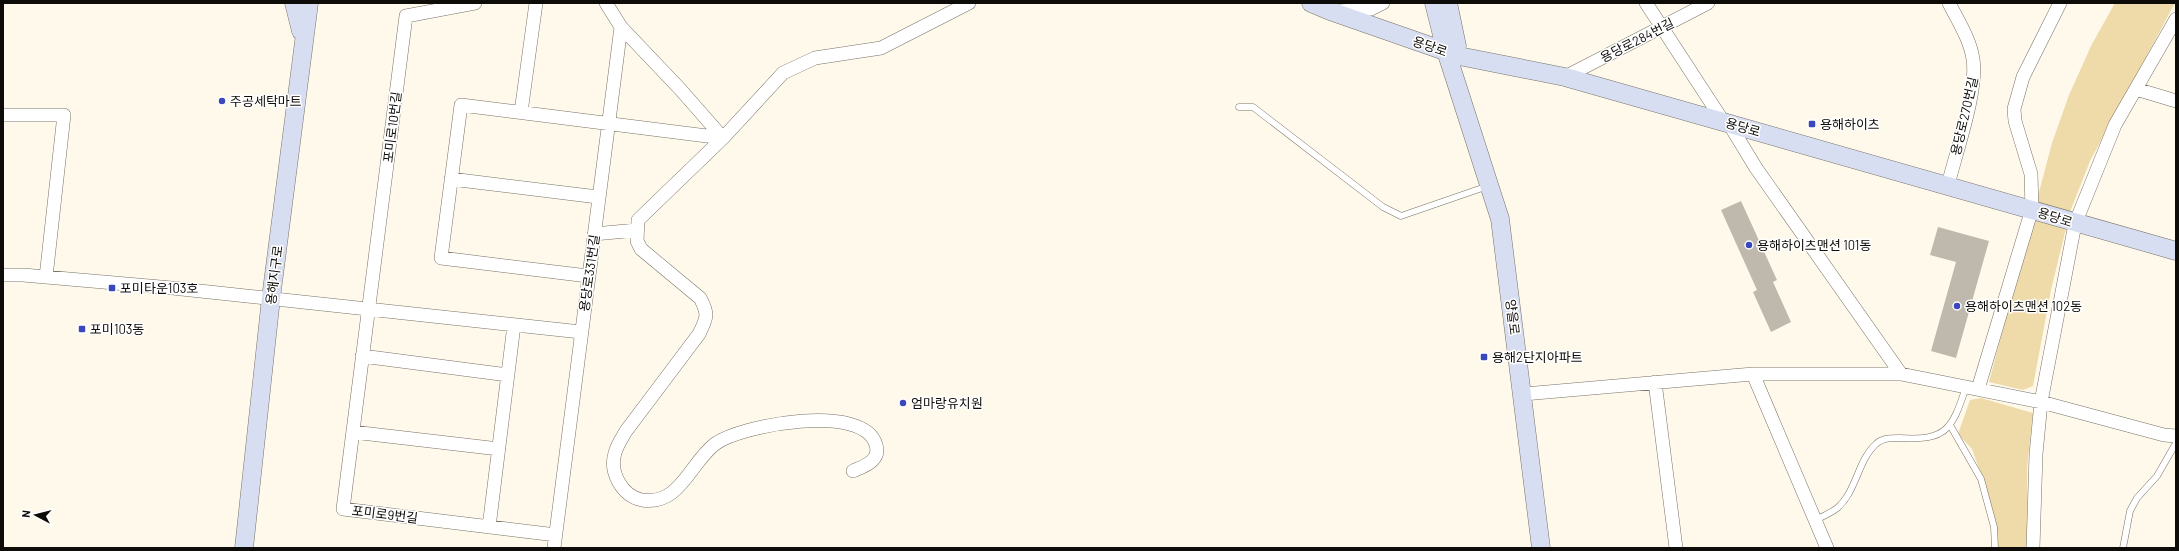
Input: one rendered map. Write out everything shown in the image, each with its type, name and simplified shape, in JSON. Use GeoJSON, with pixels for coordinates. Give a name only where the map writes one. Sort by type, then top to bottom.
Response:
{"type":"FeatureCollection","features":[{"type":"Feature","properties":{"kind":"street"},"geometry":{"type":"LineString","coordinates":[[294,3],[304,42]]}},
{"type":"Feature","properties":{"kind":"street","name":"용해지구로"},"geometry":{"type":"LineString","coordinates":[[244,548],[271,298],[309,3]]}},
{"type":"Feature","properties":{"kind":"street","name":"포미로10번길"},"geometry":{"type":"LineString","coordinates":[[368,308],[406,16],[475,3]]}},
{"type":"Feature","properties":{"kind":"street"},"geometry":{"type":"LineString","coordinates":[[521,112],[536,3]]}},
{"type":"Feature","properties":{"kind":"street"},"geometry":{"type":"LineString","coordinates":[[606,3],[621,27],[680,89],[723,138]]}},
{"type":"Feature","properties":{"kind":"street"},"geometry":{"type":"LineString","coordinates":[[853,471],[872,462],[876,455],[876,445],[869,433],[852,425],[834,422],[791,422],[753,429],[725,438],[709,450],[680,487],[662,499],[655,500],[636,498],[624,490],[619,483],[614,463],[617,446],[626,431],[699,334],[706,319],[706,309],[700,298],[641,249],[637,240],[636,230],[638,220],[723,138],[783,73],[815,58],[881,48],[969,3]]}},
{"type":"Feature","properties":{"kind":"street","name":"용당로"},"geometry":{"type":"LineString","coordinates":[[1311,3],[1453,54],[1565,77],[2032,209],[2075,224],[2176,251]]}},
{"type":"Feature","properties":{"kind":"street"},"geometry":{"type":"LineString","coordinates":[[1330,11],[1372,9],[1383,3]]}},
{"type":"Feature","properties":{"kind":"street"},"geometry":{"type":"LineString","coordinates":[[1646,3],[1756,168],[1901,374]]}},
{"type":"Feature","properties":{"kind":"street","name":"용당로284번길"},"geometry":{"type":"LineString","coordinates":[[1565,77],[1708,3]]}},
{"type":"Feature","properties":{"kind":"street","name":"용당로270번길"},"geometry":{"type":"LineString","coordinates":[[1948,185],[1975,79],[1973,58],[1969,42],[1949,3]]}},
{"type":"Feature","properties":{"kind":"street"},"geometry":{"type":"LineString","coordinates":[[1972,388],[2032,209],[2031,174],[2015,121],[2014,109],[2023,78],[2060,3]]}},
{"type":"Feature","properties":{"kind":"street","name":"양을로"},"geometry":{"type":"LineString","coordinates":[[1442,7],[1474,137],[1500,219],[1541,548]]}},
{"type":"Feature","properties":{"kind":"street"},"geometry":{"type":"LineString","coordinates":[[2033,548],[2036,454],[2041,402],[2075,224],[2097,166],[2115,126],[2176,19]]}},
{"type":"Feature","properties":{"kind":"street","name":"용당로331번길"},"geometry":{"type":"LineString","coordinates":[[555,542],[598,197],[621,27]]}},
{"type":"Feature","properties":{"kind":"street"},"geometry":{"type":"LineString","coordinates":[[2136,89],[2176,101]]}},
{"type":"Feature","properties":{"kind":"street"},"geometry":{"type":"LineString","coordinates":[[588,276],[441,258],[461,105],[723,138]]}},
{"type":"Feature","properties":{"kind":"street"},"geometry":{"type":"LineString","coordinates":[[3,114],[64,115],[46,277]]}},
{"type":"Feature","properties":{"kind":"street"},"geometry":{"type":"LineString","coordinates":[[451,179],[598,197]]}},
{"type":"Feature","properties":{"kind":"street"},"geometry":{"type":"LineString","coordinates":[[594,234],[636,230]]}},
{"type":"Feature","properties":{"kind":"street"},"geometry":{"type":"LineString","coordinates":[[3,275],[46,277],[271,298],[581,332]]}},
{"type":"Feature","properties":{"kind":"street","name":"포미로9번길"},"geometry":{"type":"LineString","coordinates":[[368,308],[343,509],[489,527],[555,542]]}},
{"type":"Feature","properties":{"kind":"street"},"geometry":{"type":"LineString","coordinates":[[489,527],[514,325]]}},
{"type":"Feature","properties":{"kind":"street"},"geometry":{"type":"LineString","coordinates":[[362,356],[508,375]]}},
{"type":"Feature","properties":{"kind":"street"},"geometry":{"type":"LineString","coordinates":[[1753,374],[1827,548]]}},
{"type":"Feature","properties":{"kind":"street"},"geometry":{"type":"LineString","coordinates":[[1523,394],[1753,374],[1901,374],[2041,402],[2164,435],[2176,436]]}},
{"type":"Feature","properties":{"kind":"street"},"geometry":{"type":"LineString","coordinates":[[1654,382],[1676,548]]}},
{"type":"Feature","properties":{"kind":"street"},"geometry":{"type":"LineString","coordinates":[[353,432],[499,449]]}},
{"type":"Feature","properties":{"kind":"lane"},"geometry":{"type":"LineString","coordinates":[[1240,107],[1253,107],[1383,207],[1401,216],[1489,186]]}},
{"type":"Feature","properties":{"kind":"lane"},"geometry":{"type":"LineString","coordinates":[[1815,520],[1836,509],[1847,497],[1869,452],[1876,444],[1882,440],[1890,438],[1930,438],[1950,425],[1972,388]]}},
{"type":"Feature","properties":{"kind":"lane"},"geometry":{"type":"LineString","coordinates":[[1950,425],[1981,479],[1994,527],[1995,548]]}},
{"type":"Feature","properties":{"kind":"lane"},"geometry":{"type":"LineString","coordinates":[[2123,548],[2130,511],[2137,498],[2157,476],[2176,443]]}},
{"type":"Feature","properties":{"kind":"shaded area"},"geometry":{"type":"Polygon","coordinates":[[[2115,3],[2175,3],[2090,161],[2070,212],[2051,290],[2033,386],[2023,390],[1989,382],[2052,143],[2069,95],[2092,44],[2115,3]]]}},
{"type":"Feature","properties":{"kind":"shaded area"},"geometry":{"type":"Polygon","coordinates":[[[1981,398],[2033,413],[2027,468],[2028,548],[1995,548],[1986,488],[1972,449],[1958,434],[1970,400],[1981,398]]]}},
{"type":"Feature","properties":{"kind":"building","name":"용해하이츠맨션 101동"},"geometry":{"type":"Polygon","coordinates":[[[1741,201],[1777,280],[1773,282],[1791,322],[1771,332],[1753,292],[1757,290],[1721,210],[1741,201]]]}},
{"type":"Feature","properties":{"kind":"building","name":"용해하이츠맨션 102동"},"geometry":{"type":"Polygon","coordinates":[[[1938,227],[1989,241],[1956,358],[1931,351],[1956,262],[1930,255],[1938,227]]]}},
{"type":"Feature","properties":{"kind":"place","name":"주공세탁마트"},"geometry":{"type":"Point","coordinates":[222,101]}},
{"type":"Feature","properties":{"kind":"place","name":"용해하이츠"},"geometry":{"type":"Point","coordinates":[1812,124]}},
{"type":"Feature","properties":{"kind":"place","name":"용해하이츠맨션 101동"},"geometry":{"type":"Point","coordinates":[1749,245]}},
{"type":"Feature","properties":{"kind":"place","name":"포미타운103호"},"geometry":{"type":"Point","coordinates":[112,288]}},
{"type":"Feature","properties":{"kind":"place","name":"용해하이츠맨션 102동"},"geometry":{"type":"Point","coordinates":[1957,306]}},
{"type":"Feature","properties":{"kind":"place","name":"포미103동"},"geometry":{"type":"Point","coordinates":[82,329]}},
{"type":"Feature","properties":{"kind":"place","name":"용해2단지아파트"},"geometry":{"type":"Point","coordinates":[1484,357]}},
{"type":"Feature","properties":{"kind":"place","name":"엄마랑유치원"},"geometry":{"type":"Point","coordinates":[903,403]}}]}
